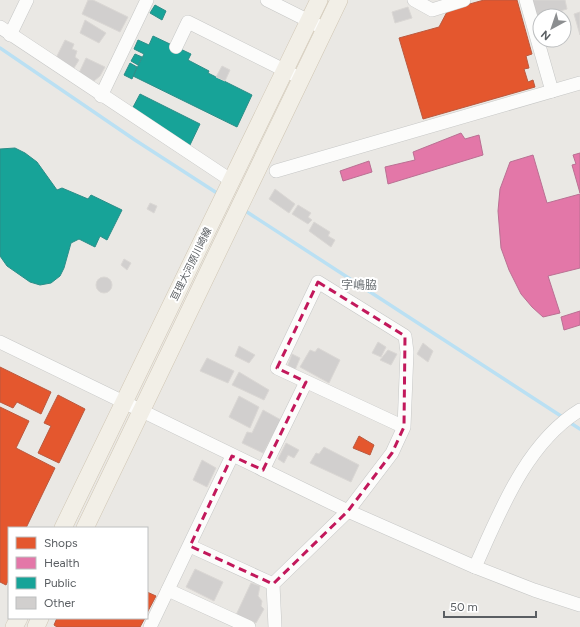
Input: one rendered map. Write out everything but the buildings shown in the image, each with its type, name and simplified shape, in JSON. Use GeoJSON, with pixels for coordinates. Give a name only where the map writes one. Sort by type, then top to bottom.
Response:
{"type":"FeatureCollection","features":[{"type":"Feature","properties":{"kind":"main road","name":"亘理大河原川崎線"},"geometry":{"type":"LineString","coordinates":[[63,527],[319,0]]}},
{"type":"Feature","properties":{"kind":"main road","name":"亘理大河原川崎線"},"geometry":{"type":"LineString","coordinates":[[85,527],[339,0]]}},
{"type":"Feature","properties":{"kind":"street"},"geometry":{"type":"LineString","coordinates":[[27,0],[5,31],[101,96],[226,193]]}},
{"type":"Feature","properties":{"kind":"street"},"geometry":{"type":"LineString","coordinates":[[101,96],[147,0]]}},
{"type":"Feature","properties":{"kind":"street"},"geometry":{"type":"LineString","coordinates":[[267,0],[325,29]]}},
{"type":"Feature","properties":{"kind":"street"},"geometry":{"type":"LineString","coordinates":[[414,0],[434,5],[464,0]]}},
{"type":"Feature","properties":{"kind":"street"},"geometry":{"type":"LineString","coordinates":[[526,0],[552,91]]}},
{"type":"Feature","properties":{"kind":"street"},"geometry":{"type":"LineString","coordinates":[[176,47],[188,22],[301,78]]}},
{"type":"Feature","properties":{"kind":"street"},"geometry":{"type":"LineString","coordinates":[[276,171],[580,82]]}},
{"type":"Feature","properties":{"kind":"street"},"geometry":{"type":"LineString","coordinates":[[275,627],[273,584],[348,511],[392,453],[404,427],[407,352],[405,336],[318,282],[277,368],[404,427]]}},
{"type":"Feature","properties":{"kind":"street"},"geometry":{"type":"LineString","coordinates":[[0,342],[348,511],[474,567],[534,590],[580,605]]}},
{"type":"Feature","properties":{"kind":"street"},"geometry":{"type":"LineString","coordinates":[[264,470],[306,382]]}},
{"type":"Feature","properties":{"kind":"street"},"geometry":{"type":"LineString","coordinates":[[474,567],[506,501],[539,447],[554,429],[578,411]]}},
{"type":"Feature","properties":{"kind":"street"},"geometry":{"type":"LineString","coordinates":[[150,627],[232,456]]}},
{"type":"Feature","properties":{"kind":"street"},"geometry":{"type":"LineString","coordinates":[[190,546],[273,584]]}},
{"type":"Feature","properties":{"kind":"street"},"geometry":{"type":"LineString","coordinates":[[168,590],[249,627]]}},
{"type":"Feature","properties":{"kind":"highlighted area"},"geometry":{"type":"Polygon","coordinates":[[[318,282],[405,336],[404,427],[392,453],[348,511],[273,584],[190,546],[232,456],[263,470],[306,382],[277,368],[318,282]]]}},
{"type":"Feature","properties":{"kind":"waterway"},"geometry":{"type":"LineString","coordinates":[[0,48],[135,140],[220,195]]}},
{"type":"Feature","properties":{"kind":"waterway"},"geometry":{"type":"LineString","coordinates":[[244,210],[564,418]]}},
{"type":"Feature","properties":{"kind":"waterway"},"geometry":{"type":"LineString","coordinates":[[569,422],[580,429]]}},
{"type":"Feature","properties":{"kind":"district","name":"字嶋脇"},"geometry":{"type":"Point","coordinates":[359,285]}}]}
